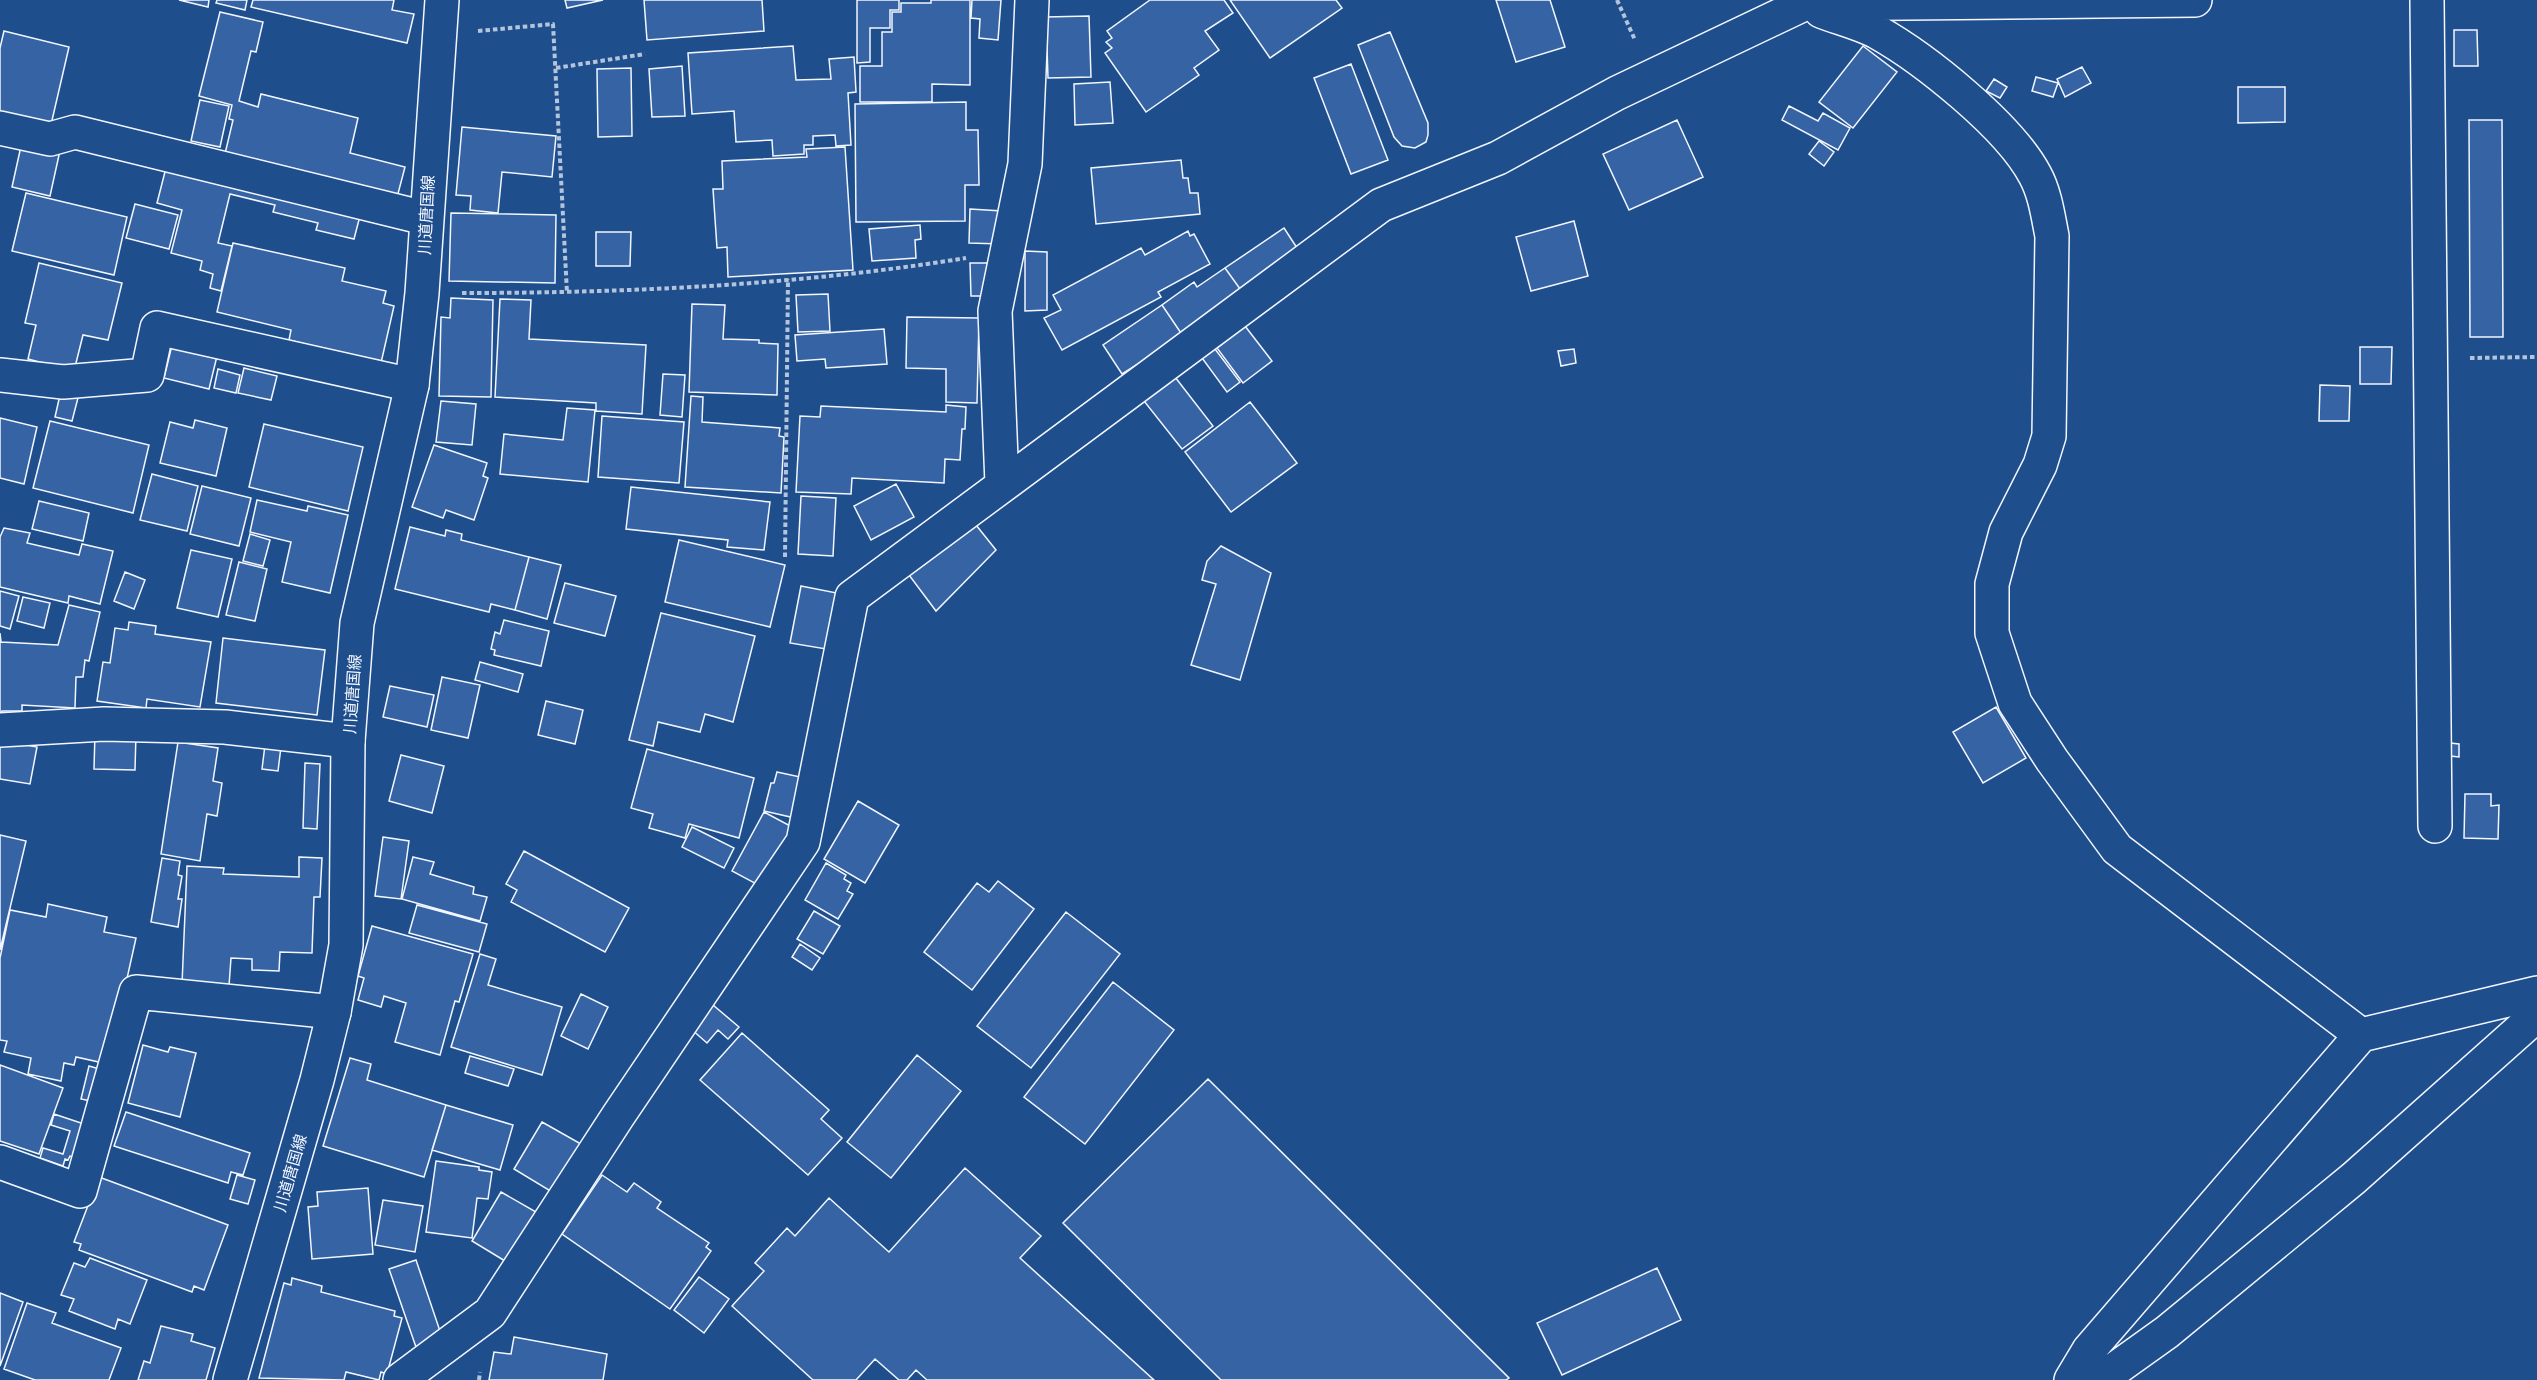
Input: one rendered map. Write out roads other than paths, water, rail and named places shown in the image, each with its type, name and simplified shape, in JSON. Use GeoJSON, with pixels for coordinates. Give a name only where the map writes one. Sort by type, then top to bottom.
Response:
{"type":"FeatureCollection","features":[{"type":"Feature","properties":{"kind":"street","name":"川道唐国線"},"geometry":{"type":"LineString","coordinates":[[230,1380],[317,1080],[334,1012],[346,945],[348,741],[357,623],[412,385],[422,293],[425,218],[442,0]]}},
{"type":"Feature","properties":{"kind":"street"},"geometry":{"type":"LineString","coordinates":[[1002,484],[995,311],[1024,164],[1032,0]]}},
{"type":"Feature","properties":{"kind":"street"},"geometry":{"type":"LineString","coordinates":[[400,1380],[490,1313],[618,1116],[803,842],[852,597],[1381,205],[1497,158],[1617,93],[1804,2],[2195,0]]}},
{"type":"Feature","properties":{"kind":"street"},"geometry":{"type":"LineString","coordinates":[[2427,0],[2435,826]]}},
{"type":"Feature","properties":{"kind":"street"},"geometry":{"type":"LineString","coordinates":[[1804,2],[1875,31],[1929,65],[1995,125],[2018,151],[2035,175],[2046,205],[2052,236],[2049,436],[2040,465],[2006,532],[1992,584],[1992,633],[2015,703],[2052,760],[2117,849],[2361,1035]]}},
{"type":"Feature","properties":{"kind":"street"},"geometry":{"type":"LineString","coordinates":[[0,128],[50,138],[75,132],[425,218]]}},
{"type":"Feature","properties":{"kind":"street"},"geometry":{"type":"LineString","coordinates":[[0,375],[63,382],[147,375],[157,328],[412,385]]}},
{"type":"Feature","properties":{"kind":"street"},"geometry":{"type":"LineString","coordinates":[[0,730],[104,724],[225,727],[348,741]]}},
{"type":"Feature","properties":{"kind":"street"},"geometry":{"type":"LineString","coordinates":[[0,1162],[80,1191],[136,992],[334,1012]]}},
{"type":"Feature","properties":{"kind":"street"},"geometry":{"type":"LineString","coordinates":[[2071,1380],[2089,1350],[2361,1035],[2537,993]]}},
{"type":"Feature","properties":{"kind":"street"},"geometry":{"type":"LineString","coordinates":[[2100,1380],[2167,1332],[2354,1178],[2537,1015]]}}]}
